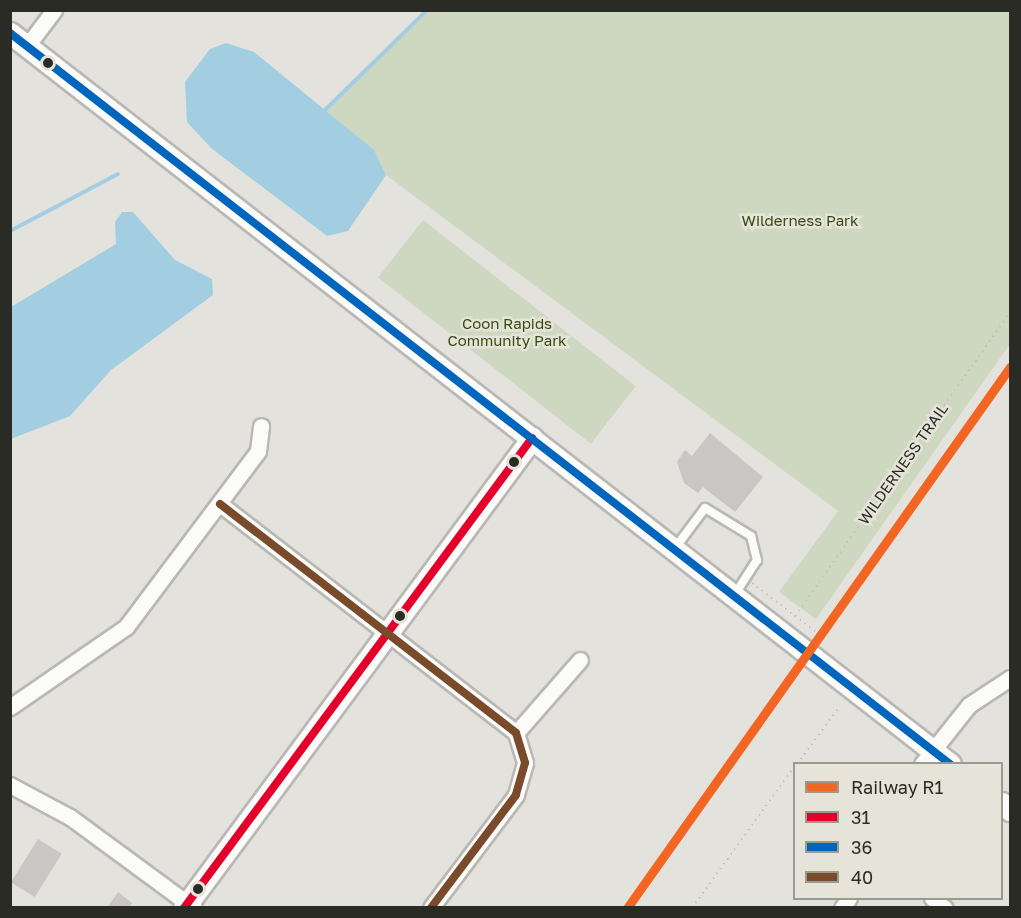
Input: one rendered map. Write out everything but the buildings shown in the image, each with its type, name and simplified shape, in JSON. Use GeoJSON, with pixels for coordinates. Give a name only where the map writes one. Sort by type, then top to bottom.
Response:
{"type":"FeatureCollection","features":[{"type":"Feature","properties":{"kind":"street"},"geometry":{"type":"LineString","coordinates":[[27,46],[54,10]]}},
{"type":"Feature","properties":{"kind":"street"},"geometry":{"type":"LineString","coordinates":[[10,33],[734,595],[927,757],[943,762]]}},
{"type":"Feature","properties":{"kind":"street"},"geometry":{"type":"LineString","coordinates":[[10,707],[126,627],[258,451],[261,426]]}},
{"type":"Feature","properties":{"kind":"street"},"geometry":{"type":"LineString","coordinates":[[10,785],[70,817],[189,906],[387,630],[532,438]]}},
{"type":"Feature","properties":{"kind":"street"},"geometry":{"type":"LineString","coordinates":[[220,504],[387,630],[516,733],[525,764],[516,795],[431,908]]}},
{"type":"Feature","properties":{"kind":"street"},"geometry":{"type":"LineString","coordinates":[[516,733],[580,660]]}},
{"type":"Feature","properties":{"kind":"street"},"geometry":{"type":"LineString","coordinates":[[927,757],[969,705],[1011,678]]}},
{"type":"Feature","properties":{"kind":"lane"},"geometry":{"type":"LineString","coordinates":[[674,549],[705,508],[751,536],[757,560],[734,595]]}},
{"type":"Feature","properties":{"kind":"path","name":"WILDERNESS TRAIL"},"geometry":{"type":"LineString","coordinates":[[795,616],[1011,312]]}},
{"type":"Feature","properties":{"kind":"path"},"geometry":{"type":"LineString","coordinates":[[753,584],[824,638]]}},
{"type":"Feature","properties":{"kind":"path"},"geometry":{"type":"LineString","coordinates":[[798,762],[840,706]]}},
{"type":"Feature","properties":{"kind":"path"},"geometry":{"type":"LineString","coordinates":[[692,908],[793,769]]}},
{"type":"Feature","properties":{"kind":"green space","name":"Wilderness Park"},"geometry":{"type":"Polygon","coordinates":[[[427,11],[1010,11],[1010,344],[816,619],[779,592],[838,511],[386,175],[327,111],[427,11]]]}},
{"type":"Feature","properties":{"kind":"green space","name":"Coon Rapids Community Park"},"geometry":{"type":"Polygon","coordinates":[[[423,220],[636,386],[591,444],[378,278],[423,220]]]}},
{"type":"Feature","properties":{"kind":"water"},"geometry":{"type":"Polygon","coordinates":[[[226,43],[254,52],[374,150],[386,175],[348,231],[327,236],[211,148],[187,122],[185,82],[210,49],[226,43]]]}},
{"type":"Feature","properties":{"kind":"water"},"geometry":{"type":"Polygon","coordinates":[[[122,212],[133,212],[175,260],[212,279],[213,295],[111,370],[70,416],[11,439],[11,307],[116,244],[115,222],[122,212]]]}},
{"type":"Feature","properties":{"kind":"waterway"},"geometry":{"type":"LineString","coordinates":[[323,112],[427,10]]}},
{"type":"Feature","properties":{"kind":"waterway"},"geometry":{"type":"LineString","coordinates":[[10,231],[118,174]]}},
{"type":"Feature","properties":{"kind":"rail line","name":"R1"},"geometry":{"type":"LineString","coordinates":[[627,908],[1010,367]]}},
{"type":"Feature","properties":{"kind":"transit line","name":"36"},"geometry":{"type":"LineString","coordinates":[[10,33],[947,762]]}},
{"type":"Feature","properties":{"kind":"transit line","name":"31"},"geometry":{"type":"LineString","coordinates":[[184,908],[532,438]]}},
{"type":"Feature","properties":{"kind":"transit line","name":"40"},"geometry":{"type":"LineString","coordinates":[[220,504],[516,733],[525,763],[516,795],[431,908]]}}]}
